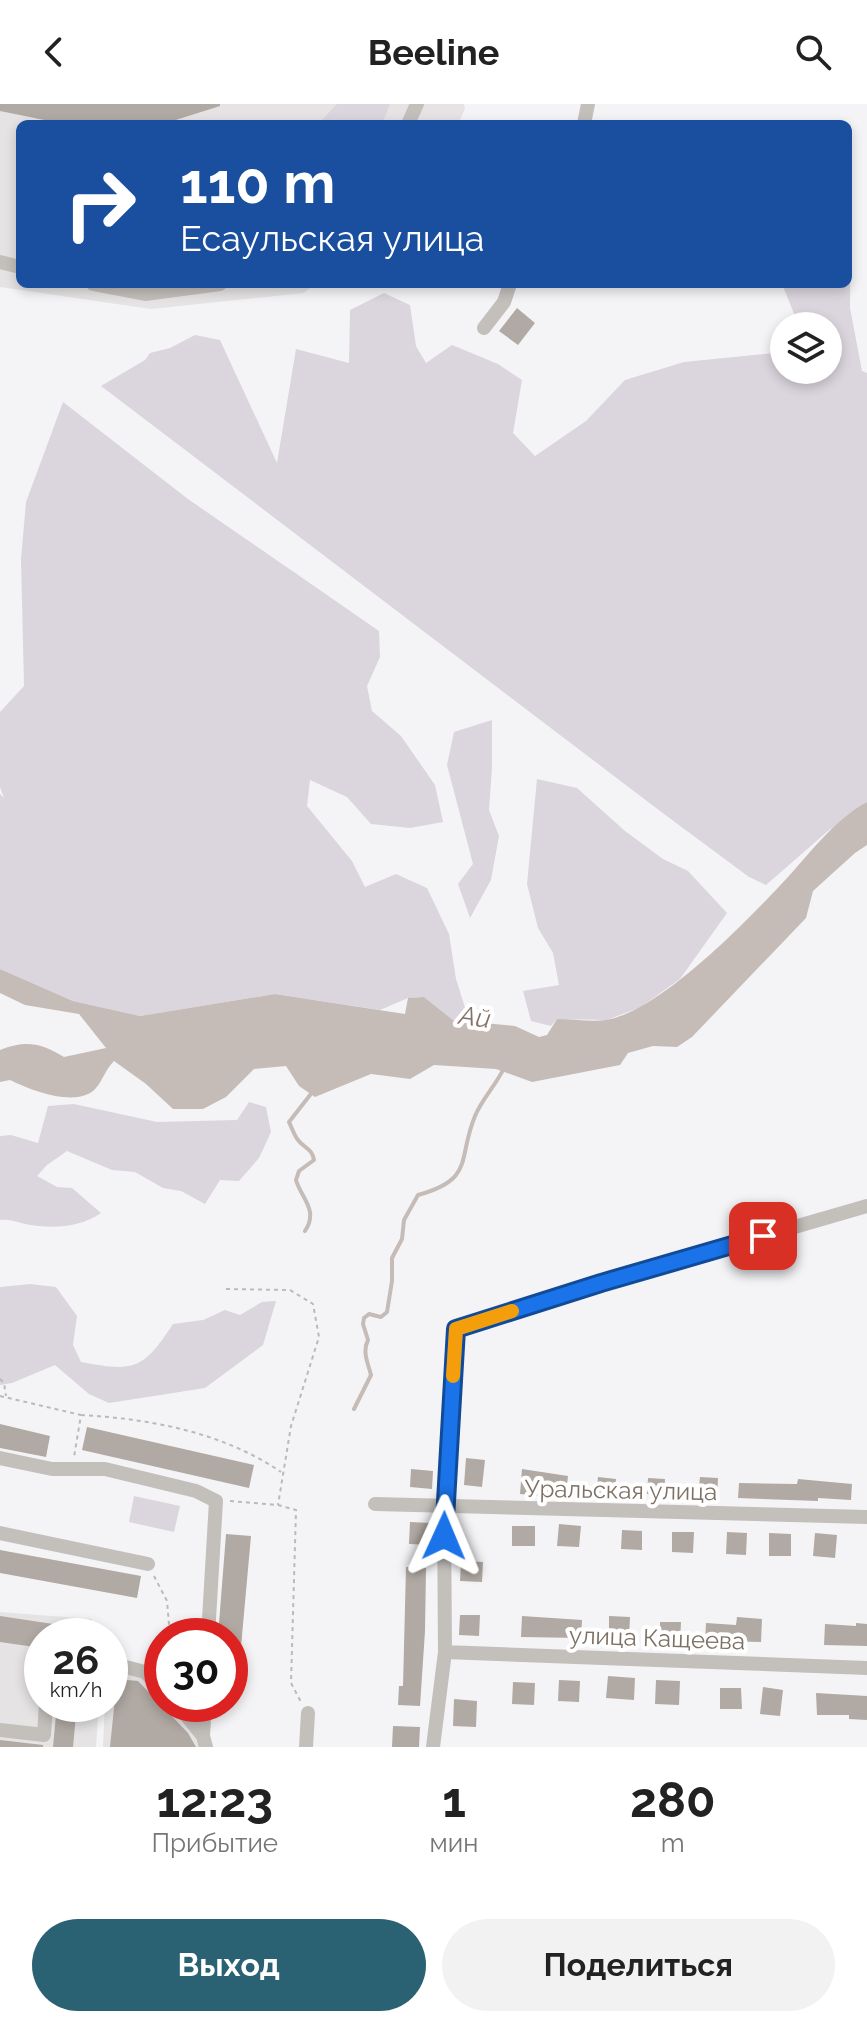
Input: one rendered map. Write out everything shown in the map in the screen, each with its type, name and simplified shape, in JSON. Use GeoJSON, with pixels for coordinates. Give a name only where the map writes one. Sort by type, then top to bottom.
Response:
{"type":"FeatureCollection","features":[{"type":"Feature","properties":{"kind":"street"},"geometry":{"type":"LineString","coordinates":[[114,288],[145,294],[190,288]]}},
{"type":"Feature","properties":{"kind":"street"},"geometry":{"type":"LineString","coordinates":[[484,328],[504,302],[509,288]]}},
{"type":"Feature","properties":{"kind":"street"},"geometry":{"type":"LineString","coordinates":[[433,1747],[445,1652],[444,1507],[456,1329],[601,1283],[867,1206]]}},
{"type":"Feature","properties":{"kind":"street"},"geometry":{"type":"LineString","coordinates":[[0,1458],[52,1469],[105,1469],[196,1491],[216,1501],[209,1618]]}},
{"type":"Feature","properties":{"kind":"street","name":"Уральская улица"},"geometry":{"type":"LineString","coordinates":[[375,1504],[867,1517]]}},
{"type":"Feature","properties":{"kind":"street"},"geometry":{"type":"LineString","coordinates":[[0,1533],[148,1564]]}},
{"type":"Feature","properties":{"kind":"street","name":"улица Кащеева"},"geometry":{"type":"LineString","coordinates":[[445,1652],[867,1668]]}},
{"type":"Feature","properties":{"kind":"street"},"geometry":{"type":"LineString","coordinates":[[306,1747],[308,1713]]}},
{"type":"Feature","properties":{"kind":"street"},"geometry":{"type":"LineString","coordinates":[[0,1730],[44,1735],[45,1722]]}},
{"type":"Feature","properties":{"kind":"street"},"geometry":{"type":"LineString","coordinates":[[190,1722],[204,1741]]}},
{"type":"Feature","properties":{"kind":"path"},"geometry":{"type":"LineString","coordinates":[[226,1289],[290,1290],[313,1304],[319,1337],[291,1426],[278,1505]]}},
{"type":"Feature","properties":{"kind":"path"},"geometry":{"type":"LineString","coordinates":[[0,1379],[4,1383],[6,1398]]}},
{"type":"Feature","properties":{"kind":"path"},"geometry":{"type":"LineString","coordinates":[[0,1396],[81,1415],[115,1417],[198,1432],[283,1473]]}},
{"type":"Feature","properties":{"kind":"path"},"geometry":{"type":"LineString","coordinates":[[72,1470],[81,1415]]}},
{"type":"Feature","properties":{"kind":"path"},"geometry":{"type":"LineString","coordinates":[[216,1501],[278,1505],[296,1510],[291,1683],[308,1713]]}},
{"type":"Feature","properties":{"kind":"path"},"geometry":{"type":"LineString","coordinates":[[148,1564],[167,1601],[168,1618]]}},
{"type":"Feature","properties":{"kind":"shaded area"},"geometry":{"type":"Polygon","coordinates":[[[0,104],[464,104],[460,120],[16,120],[16,288],[310,288],[304,293],[151,309],[0,287],[0,104]]]}},
{"type":"Feature","properties":{"kind":"shaded area"},"geometry":{"type":"Polygon","coordinates":[[[337,104],[390,104],[384,120],[322,120],[337,104]]]}},
{"type":"Feature","properties":{"kind":"shaded area"},"geometry":{"type":"Polygon","coordinates":[[[784,288],[850,288],[850,308],[862,371],[867,373],[867,802],[766,885],[749,877],[664,814],[101,386],[145,360],[150,353],[170,348],[195,335],[220,340],[277,463],[296,349],[349,363],[350,310],[384,293],[410,305],[416,346],[426,363],[452,345],[498,364],[522,380],[513,433],[535,456],[586,421],[625,380],[684,362],[770,353],[770,384],[842,384],[842,312],[793,312],[784,288]]]}},
{"type":"Feature","properties":{"kind":"shaded area"},"geometry":{"type":"Polygon","coordinates":[[[63,402],[188,499],[379,631],[380,657],[367,686],[372,711],[401,736],[435,785],[443,822],[410,828],[371,824],[347,797],[310,780],[307,806],[352,861],[365,887],[396,874],[427,888],[449,934],[456,979],[468,1017],[453,1020],[424,997],[408,998],[380,1010],[275,994],[140,1016],[73,1001],[0,969],[0,794],[4,798],[0,787],[0,712],[24,686],[21,559],[26,502],[63,402]]]}},
{"type":"Feature","properties":{"kind":"shaded area"},"geometry":{"type":"Polygon","coordinates":[[[492,720],[489,810],[499,836],[491,880],[470,918],[458,884],[473,864],[447,765],[454,732],[492,720]]]}},
{"type":"Feature","properties":{"kind":"shaded area"},"geometry":{"type":"Polygon","coordinates":[[[537,779],[577,788],[625,831],[663,859],[688,871],[727,913],[680,979],[641,1007],[607,1020],[557,1019],[551,1026],[531,1021],[523,991],[559,985],[553,953],[538,928],[527,884],[537,779]]]}},
{"type":"Feature","properties":{"kind":"shaded area"},"geometry":{"type":"Polygon","coordinates":[[[867,802],[867,845],[813,891],[806,918],[692,1037],[677,1047],[653,1046],[628,1053],[620,1065],[532,1082],[496,1069],[434,1065],[410,1079],[371,1074],[315,1097],[299,1086],[286,1066],[254,1069],[226,1097],[203,1109],[173,1109],[114,1061],[96,1088],[78,1097],[54,1096],[10,1080],[0,1082],[0,1050],[33,1044],[64,1057],[106,1048],[79,1014],[25,1005],[0,993],[0,969],[73,1001],[140,1016],[275,994],[405,1014],[408,998],[424,997],[453,1020],[515,1026],[539,1037],[547,1035],[557,1019],[600,1021],[628,1013],[652,1000],[703,961],[751,916],[834,827],[867,802]]]}},
{"type":"Feature","properties":{"kind":"shaded area"},"geometry":{"type":"Polygon","coordinates":[[[249,1102],[266,1107],[271,1132],[259,1158],[239,1181],[220,1180],[205,1204],[181,1191],[163,1188],[135,1172],[112,1170],[67,1151],[37,1176],[57,1187],[72,1188],[101,1213],[84,1222],[55,1227],[0,1220],[0,1136],[11,1135],[38,1143],[48,1106],[74,1104],[157,1122],[237,1120],[249,1102]]]}},
{"type":"Feature","properties":{"kind":"shaded area"},"geometry":{"type":"Polygon","coordinates":[[[30,1284],[56,1287],[77,1316],[73,1345],[81,1362],[114,1367],[136,1364],[145,1359],[173,1324],[203,1320],[225,1310],[240,1315],[262,1302],[276,1301],[263,1345],[205,1388],[109,1403],[89,1394],[55,1365],[0,1385],[0,1287],[30,1284]]]}},
{"type":"Feature","properties":{"kind":"shaded area"},"geometry":{"type":"Polygon","coordinates":[[[134,1496],[180,1506],[174,1532],[129,1522],[134,1496]]]}},
{"type":"Feature","properties":{"kind":"shaded area"},"geometry":{"type":"Polygon","coordinates":[[[0,1612],[79,1618],[24,1618],[24,1722],[98,1722],[96,1747],[0,1747],[0,1612]]]}},
{"type":"Feature","properties":{"kind":"shaded area"},"geometry":{"type":"Polygon","coordinates":[[[128,1672],[144,1678],[144,1722],[184,1722],[200,1740],[199,1747],[103,1747],[104,1722],[128,1722],[128,1672]]]}},
{"type":"Feature","properties":{"kind":"building"},"geometry":{"type":"Polygon","coordinates":[[[0,104],[220,104],[176,120],[44,120],[0,111],[0,104]]]}},
{"type":"Feature","properties":{"kind":"building"},"geometry":{"type":"Polygon","coordinates":[[[517,308],[535,323],[518,345],[499,331],[517,308]]]}},
{"type":"Feature","properties":{"kind":"building"},"geometry":{"type":"Polygon","coordinates":[[[0,1424],[50,1436],[46,1457],[0,1448],[0,1424]]]}},
{"type":"Feature","properties":{"kind":"building"},"geometry":{"type":"Polygon","coordinates":[[[87,1427],[254,1465],[249,1488],[82,1450],[87,1427]]]}},
{"type":"Feature","properties":{"kind":"building"},"geometry":{"type":"Polygon","coordinates":[[[466,1458],[485,1460],[482,1487],[464,1485],[466,1458]]]}},
{"type":"Feature","properties":{"kind":"building"},"geometry":{"type":"Polygon","coordinates":[[[411,1469],[433,1471],[432,1489],[410,1487],[411,1469]]]}},
{"type":"Feature","properties":{"kind":"building"},"geometry":{"type":"Polygon","coordinates":[[[522,1469],[568,1476],[566,1493],[541,1491],[540,1496],[520,1494],[522,1469]]]}},
{"type":"Feature","properties":{"kind":"building"},"geometry":{"type":"Polygon","coordinates":[[[598,1477],[616,1479],[614,1498],[596,1496],[598,1477]]]}},
{"type":"Feature","properties":{"kind":"building"},"geometry":{"type":"Polygon","coordinates":[[[700,1477],[718,1478],[717,1498],[698,1496],[700,1477]]]}},
{"type":"Feature","properties":{"kind":"building"},"geometry":{"type":"Polygon","coordinates":[[[648,1478],[665,1479],[664,1495],[647,1494],[648,1478]]]}},
{"type":"Feature","properties":{"kind":"building"},"geometry":{"type":"Polygon","coordinates":[[[798,1479],[852,1484],[851,1500],[738,1498],[739,1483],[797,1484],[798,1479]]]}},
{"type":"Feature","properties":{"kind":"building"},"geometry":{"type":"Polygon","coordinates":[[[410,1522],[431,1523],[431,1545],[409,1544],[410,1522]]]}},
{"type":"Feature","properties":{"kind":"building"},"geometry":{"type":"Polygon","coordinates":[[[559,1524],[581,1526],[579,1547],[557,1546],[559,1524]]]}},
{"type":"Feature","properties":{"kind":"building"},"geometry":{"type":"Polygon","coordinates":[[[512,1526],[535,1526],[535,1546],[512,1546],[512,1526]]]}},
{"type":"Feature","properties":{"kind":"building"},"geometry":{"type":"Polygon","coordinates":[[[622,1530],[642,1531],[642,1550],[621,1549],[622,1530]]]}},
{"type":"Feature","properties":{"kind":"building"},"geometry":{"type":"Polygon","coordinates":[[[672,1532],[694,1532],[693,1553],[672,1552],[672,1532]]]}},
{"type":"Feature","properties":{"kind":"building"},"geometry":{"type":"Polygon","coordinates":[[[727,1532],[747,1533],[746,1555],[726,1554],[727,1532]]]}},
{"type":"Feature","properties":{"kind":"building"},"geometry":{"type":"Polygon","coordinates":[[[769,1533],[791,1534],[791,1556],[769,1556],[769,1533]]]}},
{"type":"Feature","properties":{"kind":"building"},"geometry":{"type":"Polygon","coordinates":[[[815,1533],[837,1535],[835,1558],[813,1556],[815,1533]]]}},
{"type":"Feature","properties":{"kind":"building"},"geometry":{"type":"Polygon","coordinates":[[[226,1534],[251,1536],[244,1618],[219,1618],[226,1534]]]}},
{"type":"Feature","properties":{"kind":"building"},"geometry":{"type":"Polygon","coordinates":[[[0,1550],[141,1576],[137,1598],[0,1573],[0,1550]]]}},
{"type":"Feature","properties":{"kind":"building"},"geometry":{"type":"Polygon","coordinates":[[[461,1561],[483,1562],[482,1582],[460,1581],[461,1561]]]}},
{"type":"Feature","properties":{"kind":"building"},"geometry":{"type":"Polygon","coordinates":[[[406,1567],[426,1568],[420,1706],[398,1705],[399,1686],[403,1686],[406,1567]]]}},
{"type":"Feature","properties":{"kind":"building"},"geometry":{"type":"Polygon","coordinates":[[[460,1615],[480,1615],[479,1636],[459,1635],[460,1615]]]}},
{"type":"Feature","properties":{"kind":"building"},"geometry":{"type":"Polygon","coordinates":[[[0,1616],[24,1620],[24,1645],[0,1642],[0,1616]]]}},
{"type":"Feature","properties":{"kind":"building"},"geometry":{"type":"Polygon","coordinates":[[[522,1616],[582,1620],[581,1638],[521,1637],[522,1616]]]}},
{"type":"Feature","properties":{"kind":"building"},"geometry":{"type":"Polygon","coordinates":[[[609,1616],[630,1617],[629,1639],[609,1638],[609,1616]]]}},
{"type":"Feature","properties":{"kind":"building"},"geometry":{"type":"Polygon","coordinates":[[[737,1617],[762,1619],[761,1642],[705,1644],[706,1623],[736,1625],[737,1617]]]}},
{"type":"Feature","properties":{"kind":"building"},"geometry":{"type":"Polygon","coordinates":[[[660,1622],[681,1622],[680,1646],[660,1645],[660,1622]]]}},
{"type":"Feature","properties":{"kind":"building"},"geometry":{"type":"Polygon","coordinates":[[[856,1623],[867,1624],[867,1646],[824,1645],[825,1624],[856,1626],[856,1623]]]}},
{"type":"Feature","properties":{"kind":"building"},"geometry":{"type":"Polygon","coordinates":[[[608,1676],[635,1678],[634,1700],[606,1698],[608,1676]]]}},
{"type":"Feature","properties":{"kind":"building"},"geometry":{"type":"Polygon","coordinates":[[[128,1680],[138,1681],[144,1687],[144,1722],[177,1722],[196,1747],[110,1747],[113,1722],[128,1722],[128,1680]]]}},
{"type":"Feature","properties":{"kind":"building"},"geometry":{"type":"Polygon","coordinates":[[[559,1680],[580,1681],[579,1702],[558,1701],[559,1680]]]}},
{"type":"Feature","properties":{"kind":"building"},"geometry":{"type":"Polygon","coordinates":[[[656,1680],[680,1681],[679,1705],[655,1704],[656,1680]]]}},
{"type":"Feature","properties":{"kind":"building"},"geometry":{"type":"Polygon","coordinates":[[[513,1682],[535,1683],[534,1705],[512,1704],[513,1682]]]}},
{"type":"Feature","properties":{"kind":"building"},"geometry":{"type":"Polygon","coordinates":[[[763,1687],[783,1690],[780,1716],[760,1714],[763,1687]]]}},
{"type":"Feature","properties":{"kind":"building"},"geometry":{"type":"Polygon","coordinates":[[[720,1688],[741,1688],[742,1709],[720,1709],[720,1688]]]}},
{"type":"Feature","properties":{"kind":"building"},"geometry":{"type":"Polygon","coordinates":[[[816,1693],[867,1696],[867,1720],[849,1719],[849,1715],[817,1715],[816,1693]]]}},
{"type":"Feature","properties":{"kind":"building"},"geometry":{"type":"Polygon","coordinates":[[[454,1699],[477,1701],[476,1727],[453,1726],[454,1699]]]}},
{"type":"Feature","properties":{"kind":"building"},"geometry":{"type":"Polygon","coordinates":[[[55,1722],[75,1722],[73,1747],[53,1747],[55,1722]]]}},
{"type":"Feature","properties":{"kind":"building"},"geometry":{"type":"Polygon","coordinates":[[[393,1726],[420,1727],[419,1747],[392,1747],[393,1726]]]}},
{"type":"Feature","properties":{"kind":"building"},"geometry":{"type":"Polygon","coordinates":[[[0,1740],[43,1745],[43,1747],[0,1747],[0,1740]]]}},
{"type":"Feature","properties":{"kind":"waterway"},"geometry":{"type":"LineString","coordinates":[[354,1409],[371,1375],[364,1318],[369,1314],[381,1317],[387,1312],[392,1258],[402,1239],[404,1220],[418,1195],[436,1189],[456,1175],[475,1116],[504,1068]]}},
{"type":"Feature","properties":{"kind":"waterway"},"geometry":{"type":"LineString","coordinates":[[305,1231],[310,1210],[296,1180],[299,1171],[314,1160],[289,1122],[314,1090]]}},
{"type":"Feature","properties":{"kind":"slow traffic"},"geometry":{"type":"LineString","coordinates":[[453,1376],[456,1329],[512,1311]]}},
{"type":"Feature","properties":{"kind":"route"},"geometry":{"type":"LineString","coordinates":[[444,1536],[456,1329],[763,1236]]}},
{"type":"Feature","properties":{"kind":"water label","name":"Ай"},"geometry":{"type":"Point","coordinates":[475,1017]}}]}
